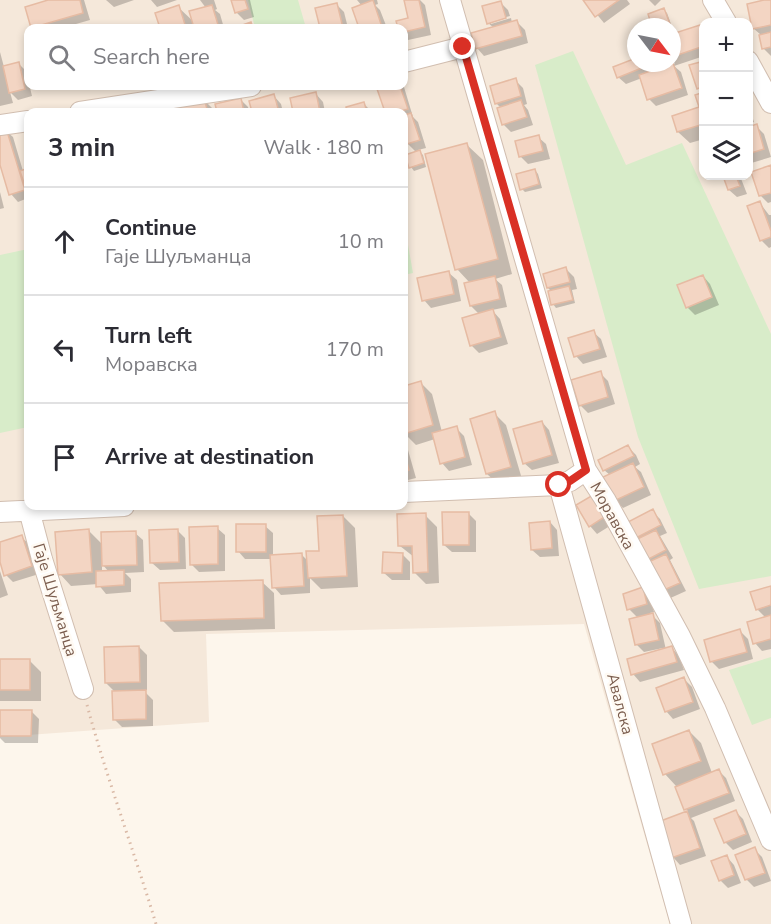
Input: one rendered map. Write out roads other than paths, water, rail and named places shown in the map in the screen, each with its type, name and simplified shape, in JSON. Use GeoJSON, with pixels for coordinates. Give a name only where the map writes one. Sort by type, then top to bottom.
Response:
{"type":"FeatureCollection","features":[{"type":"Feature","properties":{"kind":"street","name":"Моравска"},"geometry":{"type":"LineString","coordinates":[[450,0],[586,470],[606,501],[680,636],[715,708],[771,840]]}},
{"type":"Feature","properties":{"kind":"street"},"geometry":{"type":"LineString","coordinates":[[713,0],[724,18]]}},
{"type":"Feature","properties":{"kind":"street"},"geometry":{"type":"LineString","coordinates":[[408,61],[463,47]]}},
{"type":"Feature","properties":{"kind":"street"},"geometry":{"type":"LineString","coordinates":[[753,70],[771,102]]}},
{"type":"Feature","properties":{"kind":"street"},"geometry":{"type":"LineString","coordinates":[[106,108],[226,90]]}},
{"type":"Feature","properties":{"kind":"street"},"geometry":{"type":"LineString","coordinates":[[0,125],[24,122]]}},
{"type":"Feature","properties":{"kind":"street"},"geometry":{"type":"LineString","coordinates":[[408,492],[559,485],[570,481],[586,470]]}},
{"type":"Feature","properties":{"kind":"street","name":"Авалска"},"geometry":{"type":"LineString","coordinates":[[559,485],[681,924]]}},
{"type":"Feature","properties":{"kind":"street"},"geometry":{"type":"LineString","coordinates":[[0,512],[29,510]]}},
{"type":"Feature","properties":{"kind":"street","name":"Гаје Шуљманца"},"geometry":{"type":"LineString","coordinates":[[29,510],[83,689]]}}]}
